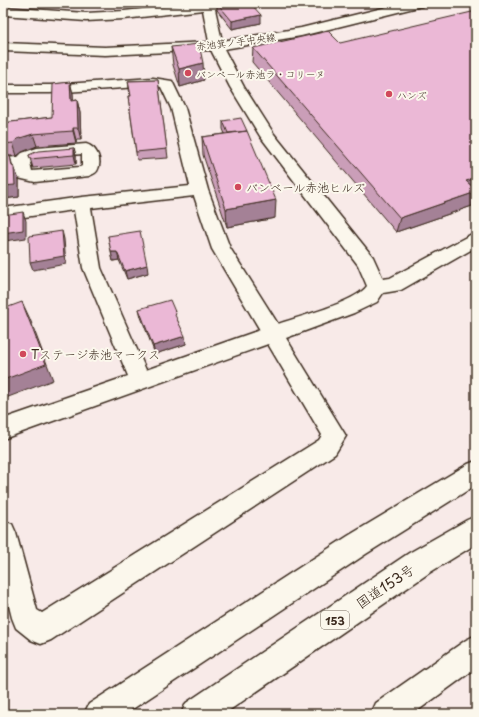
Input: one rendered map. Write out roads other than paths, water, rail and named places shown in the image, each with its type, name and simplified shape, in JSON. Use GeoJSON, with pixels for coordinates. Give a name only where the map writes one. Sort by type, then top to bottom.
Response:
{"type":"FeatureCollection","features":[{"type":"Feature","properties":{"kind":"highway","name":"国道153号"},"geometry":{"type":"LineString","coordinates":[[197,714],[419,563],[476,529]]}},
{"type":"Feature","properties":{"kind":"highway"},"geometry":{"type":"LineString","coordinates":[[387,714],[476,650]]}},
{"type":"Feature","properties":{"kind":"street"},"geometry":{"type":"LineString","coordinates":[[3,11],[56,9],[86,17],[231,3]]}},
{"type":"Feature","properties":{"kind":"street","name":"赤池箕ノ手中央線"},"geometry":{"type":"LineString","coordinates":[[3,47],[104,51],[216,46],[301,32],[418,3]]}},
{"type":"Feature","properties":{"kind":"street"},"geometry":{"type":"LineString","coordinates":[[208,6],[216,46],[237,87],[268,136],[366,262],[377,287]]}},
{"type":"Feature","properties":{"kind":"street"},"geometry":{"type":"LineString","coordinates":[[3,89],[50,89],[153,82],[167,84],[178,108],[200,190],[221,249],[335,436],[327,447],[41,630],[26,618],[3,533]]}},
{"type":"Feature","properties":{"kind":"street"},"geometry":{"type":"LineString","coordinates":[[3,163],[22,162]]}},
{"type":"Feature","properties":{"kind":"street"},"geometry":{"type":"LineString","coordinates":[[3,214],[82,203],[200,190]]}},
{"type":"Feature","properties":{"kind":"street"},"geometry":{"type":"LineString","coordinates":[[82,203],[92,268],[140,380]]}},
{"type":"Feature","properties":{"kind":"street"},"geometry":{"type":"LineString","coordinates":[[3,429],[347,308],[370,297],[377,287],[394,285],[476,238]]}},
{"type":"Feature","properties":{"kind":"street"},"geometry":{"type":"LineString","coordinates":[[99,714],[357,545],[476,472]]}},
{"type":"Feature","properties":{"kind":"place","name":"バンベール赤池ラ・コリーヌ"},"geometry":{"type":"Point","coordinates":[188,73]}},
{"type":"Feature","properties":{"kind":"place","name":"ハンズ"},"geometry":{"type":"Point","coordinates":[389,94]}},
{"type":"Feature","properties":{"kind":"place","name":"バンベール赤池ヒルズ"},"geometry":{"type":"Point","coordinates":[238,187]}},
{"type":"Feature","properties":{"kind":"place","name":"Tステージ赤池マークス"},"geometry":{"type":"Point","coordinates":[23,354]}}]}
